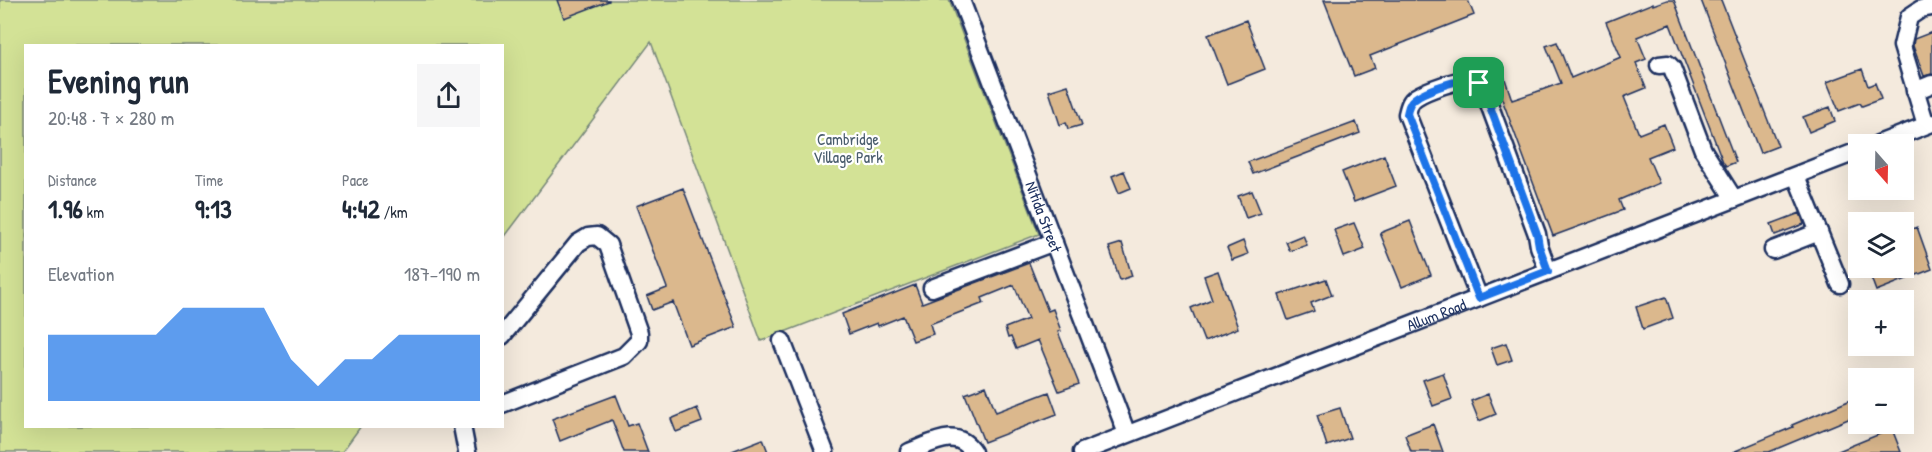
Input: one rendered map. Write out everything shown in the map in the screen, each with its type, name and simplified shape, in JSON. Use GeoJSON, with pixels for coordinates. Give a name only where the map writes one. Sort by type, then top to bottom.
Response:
{"type":"FeatureCollection","features":[{"type":"Feature","properties":{"kind":"street","name":"Nitida Street"},"geometry":{"type":"LineString","coordinates":[[961,0],[1127,434]]}},
{"type":"Feature","properties":{"kind":"street"},"geometry":{"type":"LineString","coordinates":[[1904,134],[1929,124],[1915,91],[1902,46],[1909,17],[1922,9],[1932,7]]}},
{"type":"Feature","properties":{"kind":"street"},"geometry":{"type":"LineString","coordinates":[[1659,65],[1668,64],[1672,68],[1703,150],[1734,200]]}},
{"type":"Feature","properties":{"kind":"street"},"geometry":{"type":"LineString","coordinates":[[1479,298],[1407,114],[1410,103],[1417,96],[1461,80],[1470,79],[1479,83],[1485,93],[1537,234],[1548,271]]}},
{"type":"Feature","properties":{"kind":"street"},"geometry":{"type":"LineString","coordinates":[[1915,91],[1932,84]]}},
{"type":"Feature","properties":{"kind":"street","name":"Allum Road"},"geometry":{"type":"LineString","coordinates":[[1082,452],[1848,156]]}},
{"type":"Feature","properties":{"kind":"street"},"geometry":{"type":"LineString","coordinates":[[1796,176],[1840,284]]}},
{"type":"Feature","properties":{"kind":"street"},"geometry":{"type":"LineString","coordinates":[[1773,250],[1819,232]]}},
{"type":"Feature","properties":{"kind":"street"},"geometry":{"type":"LineString","coordinates":[[504,334],[578,243],[588,237],[597,236],[608,245],[639,333],[639,341],[624,356],[504,403]]}},
{"type":"Feature","properties":{"kind":"street"},"geometry":{"type":"LineString","coordinates":[[933,288],[1054,242]]}},
{"type":"Feature","properties":{"kind":"street"},"geometry":{"type":"LineString","coordinates":[[782,341],[825,452]]}},
{"type":"Feature","properties":{"kind":"street"},"geometry":{"type":"LineString","coordinates":[[462,428],[468,452]]}},
{"type":"Feature","properties":{"kind":"street"},"geometry":{"type":"LineString","coordinates":[[909,452],[943,439],[955,437],[962,440],[973,452]]}},
{"type":"Feature","properties":{"kind":"green space","name":"Cambridge Village Park"},"geometry":{"type":"Polygon","coordinates":[[[0,0],[949,0],[1039,234],[761,341],[651,42],[504,238],[504,44],[24,44],[24,428],[360,428],[342,452],[0,452],[0,0]]]}},
{"type":"Feature","properties":{"kind":"building"},"geometry":{"type":"Polygon","coordinates":[[[557,0],[609,0],[609,1],[564,18],[557,0]]]}},
{"type":"Feature","properties":{"kind":"building"},"geometry":{"type":"Polygon","coordinates":[[[1324,0],[1468,0],[1474,15],[1370,56],[1375,68],[1354,76],[1324,0]]]}},
{"type":"Feature","properties":{"kind":"building"},"geometry":{"type":"Polygon","coordinates":[[[1674,0],[1736,162],[1726,166],[1723,162],[1670,24],[1637,37],[1646,59],[1636,63],[1646,88],[1624,97],[1639,134],[1664,124],[1673,147],[1648,157],[1659,183],[1619,200],[1623,210],[1553,236],[1490,67],[1500,64],[1512,100],[1561,83],[1546,46],[1557,42],[1571,78],[1621,57],[1606,22],[1653,3],[1653,5],[1674,0]]]}},
{"type":"Feature","properties":{"kind":"building"},"geometry":{"type":"Polygon","coordinates":[[[1701,0],[1721,0],[1778,146],[1760,153],[1701,0]]]}},
{"type":"Feature","properties":{"kind":"building"},"geometry":{"type":"Polygon","coordinates":[[[1246,20],[1265,69],[1227,84],[1208,35],[1246,20]]]}},
{"type":"Feature","properties":{"kind":"building"},"geometry":{"type":"Polygon","coordinates":[[[1932,32],[1932,74],[1924,76],[1913,46],[1914,39],[1932,32]]]}},
{"type":"Feature","properties":{"kind":"building"},"geometry":{"type":"Polygon","coordinates":[[[1862,69],[1868,86],[1875,83],[1881,99],[1862,106],[1860,103],[1839,111],[1827,82],[1862,69]]]}},
{"type":"Feature","properties":{"kind":"building"},"geometry":{"type":"Polygon","coordinates":[[[1068,85],[1082,125],[1068,129],[1066,122],[1060,125],[1049,91],[1068,85]]]}},
{"type":"Feature","properties":{"kind":"building"},"geometry":{"type":"Polygon","coordinates":[[[1830,107],[1835,121],[1809,132],[1803,117],[1830,107]]]}},
{"type":"Feature","properties":{"kind":"building"},"geometry":{"type":"Polygon","coordinates":[[[1356,122],[1360,133],[1253,174],[1248,162],[1356,122]]]}},
{"type":"Feature","properties":{"kind":"building"},"geometry":{"type":"Polygon","coordinates":[[[1384,155],[1396,186],[1354,202],[1342,172],[1384,155]]]}},
{"type":"Feature","properties":{"kind":"building"},"geometry":{"type":"Polygon","coordinates":[[[1124,171],[1131,188],[1119,193],[1112,176],[1124,171]]]}},
{"type":"Feature","properties":{"kind":"building"},"geometry":{"type":"Polygon","coordinates":[[[683,188],[736,327],[689,345],[673,302],[652,310],[647,296],[667,288],[636,206],[683,188]]]}},
{"type":"Feature","properties":{"kind":"building"},"geometry":{"type":"Polygon","coordinates":[[[1252,191],[1261,213],[1246,218],[1238,196],[1252,191]]]}},
{"type":"Feature","properties":{"kind":"building"},"geometry":{"type":"Polygon","coordinates":[[[1800,213],[1804,224],[1775,235],[1771,224],[1800,213]]]}},
{"type":"Feature","properties":{"kind":"building"},"geometry":{"type":"Polygon","coordinates":[[[1410,221],[1431,275],[1402,287],[1380,233],[1410,221]]]}},
{"type":"Feature","properties":{"kind":"building"},"geometry":{"type":"Polygon","coordinates":[[[1354,223],[1365,249],[1344,257],[1334,230],[1354,223]]]}},
{"type":"Feature","properties":{"kind":"building"},"geometry":{"type":"Polygon","coordinates":[[[1917,227],[1932,269],[1914,276],[1914,228],[1917,227]]]}},
{"type":"Feature","properties":{"kind":"building"},"geometry":{"type":"Polygon","coordinates":[[[1303,235],[1307,245],[1290,251],[1286,242],[1303,235]]]}},
{"type":"Feature","properties":{"kind":"building"},"geometry":{"type":"Polygon","coordinates":[[[1243,241],[1248,254],[1232,260],[1227,248],[1243,241]]]}},
{"type":"Feature","properties":{"kind":"building"},"geometry":{"type":"Polygon","coordinates":[[[1122,243],[1132,276],[1120,280],[1109,247],[1122,243]]]}},
{"type":"Feature","properties":{"kind":"building"},"geometry":{"type":"Polygon","coordinates":[[[1029,263],[1048,311],[1053,309],[1061,331],[1058,332],[1079,384],[1059,391],[1038,340],[1016,349],[1011,337],[1008,338],[1005,328],[1028,319],[1014,285],[982,298],[984,303],[930,324],[933,334],[913,341],[903,316],[849,334],[842,314],[915,285],[922,303],[1029,263]]]}},
{"type":"Feature","properties":{"kind":"building"},"geometry":{"type":"Polygon","coordinates":[[[1218,271],[1238,328],[1204,341],[1191,308],[1212,299],[1204,276],[1218,271]]]}},
{"type":"Feature","properties":{"kind":"building"},"geometry":{"type":"Polygon","coordinates":[[[1871,278],[1909,278],[1879,290],[1876,290],[1871,278]]]}},
{"type":"Feature","properties":{"kind":"building"},"geometry":{"type":"Polygon","coordinates":[[[1326,279],[1332,295],[1311,303],[1314,311],[1288,320],[1279,295],[1326,279]]]}},
{"type":"Feature","properties":{"kind":"building"},"geometry":{"type":"Polygon","coordinates":[[[1666,297],[1673,318],[1643,329],[1636,307],[1666,297]]]}},
{"type":"Feature","properties":{"kind":"building"},"geometry":{"type":"Polygon","coordinates":[[[1506,343],[1512,360],[1497,365],[1491,348],[1506,343]]]}},
{"type":"Feature","properties":{"kind":"building"},"geometry":{"type":"Polygon","coordinates":[[[1443,373],[1452,399],[1433,406],[1423,380],[1443,373]]]}},
{"type":"Feature","properties":{"kind":"building"},"geometry":{"type":"Polygon","coordinates":[[[986,386],[996,412],[1049,392],[1057,414],[984,442],[965,394],[986,386]]]}},
{"type":"Feature","properties":{"kind":"building"},"geometry":{"type":"Polygon","coordinates":[[[1488,394],[1496,414],[1479,421],[1471,401],[1488,394]]]}},
{"type":"Feature","properties":{"kind":"building"},"geometry":{"type":"Polygon","coordinates":[[[616,395],[628,426],[637,423],[648,452],[624,452],[612,420],[560,441],[552,419],[616,395]]]}},
{"type":"Feature","properties":{"kind":"building"},"geometry":{"type":"Polygon","coordinates":[[[1848,401],[1848,419],[1769,452],[1733,452],[1793,427],[1792,425],[1848,401]]]}},
{"type":"Feature","properties":{"kind":"building"},"geometry":{"type":"Polygon","coordinates":[[[697,408],[702,422],[676,432],[671,419],[697,408]]]}},
{"type":"Feature","properties":{"kind":"building"},"geometry":{"type":"Polygon","coordinates":[[[1340,408],[1350,438],[1327,446],[1317,415],[1340,408]]]}},
{"type":"Feature","properties":{"kind":"building"},"geometry":{"type":"Polygon","coordinates":[[[1433,424],[1443,452],[1411,452],[1405,435],[1433,424]]]}},
{"type":"Feature","properties":{"kind":"building"},"geometry":{"type":"Polygon","coordinates":[[[1880,434],[1894,434],[1901,452],[1836,452],[1880,434]]]}},
{"type":"Feature","properties":{"kind":"building"},"geometry":{"type":"Polygon","coordinates":[[[763,439],[768,452],[732,452],[732,451],[763,439]]]}},
{"type":"Feature","properties":{"kind":"route"},"geometry":{"type":"LineString","coordinates":[[1470,79],[1479,83],[1485,93],[1537,234],[1548,271],[1479,298],[1407,114],[1410,103],[1417,96],[1461,80],[1470,79]]}}]}
